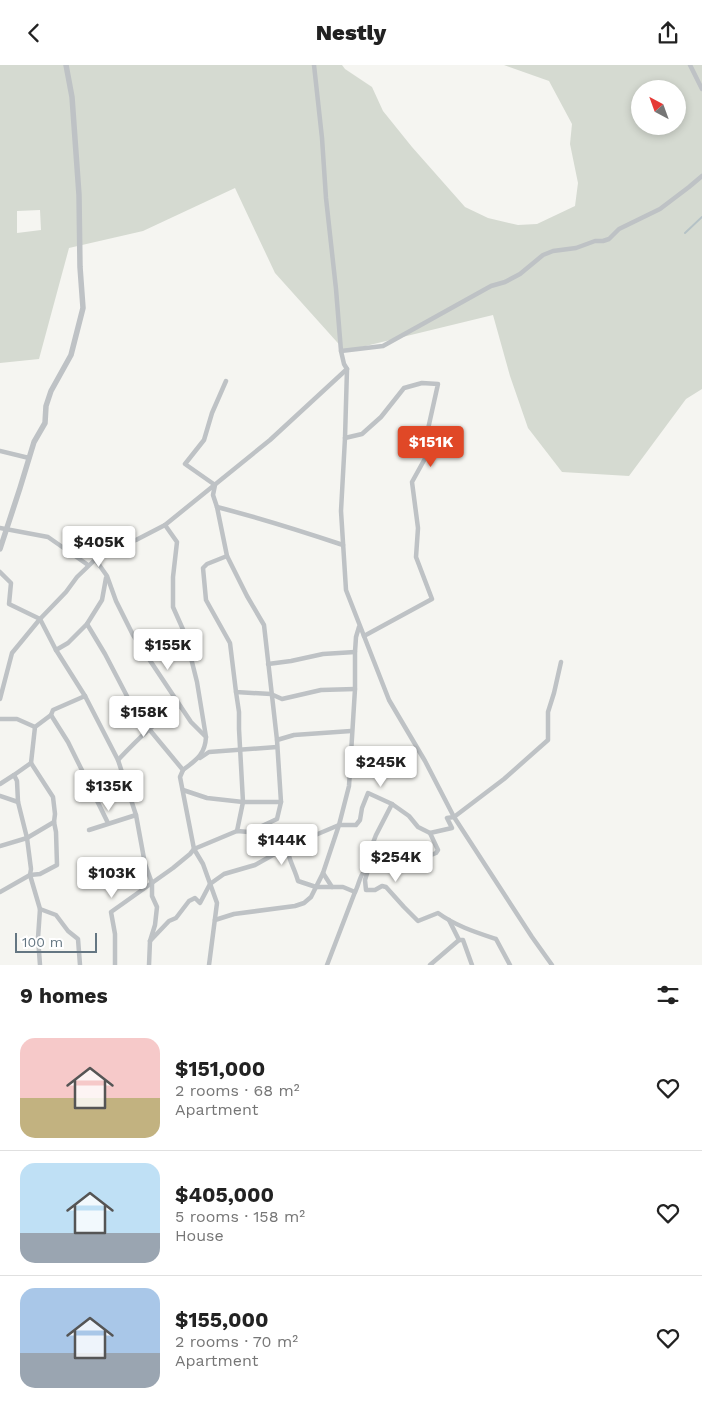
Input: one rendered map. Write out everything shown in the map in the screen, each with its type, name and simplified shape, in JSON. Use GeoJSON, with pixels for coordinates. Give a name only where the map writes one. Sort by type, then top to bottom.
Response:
{"type":"FeatureCollection","features":[{"type":"Feature","properties":{"kind":"street"},"geometry":{"type":"LineString","coordinates":[[0,549],[3,529],[34,442],[45,423],[46,406],[51,391],[71,355],[83,308],[80,267],[79,195],[72,97],[66,65]]}},
{"type":"Feature","properties":{"kind":"street"},"geometry":{"type":"LineString","coordinates":[[314,65],[341,351],[347,369],[341,511],[346,590],[389,700],[425,761],[454,817],[552,965]]}},
{"type":"Feature","properties":{"kind":"street"},"geometry":{"type":"LineString","coordinates":[[690,65],[702,89]]}},
{"type":"Feature","properties":{"kind":"street"},"geometry":{"type":"LineString","coordinates":[[341,351],[383,346],[491,286],[505,282],[520,274],[543,255],[553,251],[609,239],[619,229],[660,209],[702,175]]}},
{"type":"Feature","properties":{"kind":"street"},"geometry":{"type":"LineString","coordinates":[[0,699],[12,653],[88,565],[102,553],[136,540],[165,525],[270,440],[347,369]]}},
{"type":"Feature","properties":{"kind":"street"},"geometry":{"type":"LineString","coordinates":[[215,485],[185,464],[204,439],[212,413],[226,381]]}},
{"type":"Feature","properties":{"kind":"street"},"geometry":{"type":"LineString","coordinates":[[345,438],[362,434],[380,417],[404,388],[422,383],[438,384],[428,429],[438,435],[412,482],[418,528],[416,557],[432,599],[364,636]]}},
{"type":"Feature","properties":{"kind":"street"},"geometry":{"type":"LineString","coordinates":[[0,451],[29,458]]}},
{"type":"Feature","properties":{"kind":"street"},"geometry":{"type":"LineString","coordinates":[[115,965],[115,934],[111,912],[173,868],[194,849],[237,831],[249,832],[277,819],[281,802],[277,740],[264,625],[246,596],[227,556],[213,495],[215,485]]}},
{"type":"Feature","properties":{"kind":"street"},"geometry":{"type":"LineString","coordinates":[[217,507],[302,531],[343,545]]}},
{"type":"Feature","properties":{"kind":"street"},"geometry":{"type":"LineString","coordinates":[[165,525],[178,542],[173,577],[173,607],[185,634],[197,682],[206,737],[206,748],[198,759]]}},
{"type":"Feature","properties":{"kind":"street"},"geometry":{"type":"LineString","coordinates":[[3,529],[48,537],[88,565]]}},
{"type":"Feature","properties":{"kind":"street"},"geometry":{"type":"LineString","coordinates":[[227,556],[207,564],[203,569],[206,600],[230,643],[239,712],[243,801],[237,831]]}},
{"type":"Feature","properties":{"kind":"street"},"geometry":{"type":"LineString","coordinates":[[95,559],[107,576],[116,601],[133,635],[191,722],[206,737]]}},
{"type":"Feature","properties":{"kind":"street"},"geometry":{"type":"LineString","coordinates":[[0,572],[11,583],[9,604],[40,619],[56,650],[85,696],[118,760],[136,815],[145,864],[152,883],[152,896],[157,907],[156,925],[150,941],[149,965]]}},
{"type":"Feature","properties":{"kind":"street"},"geometry":{"type":"LineString","coordinates":[[56,650],[68,643],[87,624],[102,600],[107,576]]}},
{"type":"Feature","properties":{"kind":"street"},"geometry":{"type":"LineString","coordinates":[[87,624],[106,654],[129,700],[149,729],[183,770]]}},
{"type":"Feature","properties":{"kind":"street"},"geometry":{"type":"LineString","coordinates":[[215,920],[234,914],[295,906],[304,903],[311,897],[323,873],[339,825],[349,786],[355,689],[355,652],[359,627]]}},
{"type":"Feature","properties":{"kind":"street"},"geometry":{"type":"LineString","coordinates":[[268,664],[323,654],[355,652]]}},
{"type":"Feature","properties":{"kind":"street"},"geometry":{"type":"LineString","coordinates":[[430,833],[452,828],[447,818],[454,817],[504,779],[548,740],[548,712],[561,662]]}},
{"type":"Feature","properties":{"kind":"street"},"geometry":{"type":"LineString","coordinates":[[236,692],[271,694],[282,699],[321,690],[355,689]]}},
{"type":"Feature","properties":{"kind":"street"},"geometry":{"type":"LineString","coordinates":[[0,892],[30,875],[40,874],[57,865],[53,797],[31,763],[36,727],[51,715],[53,710],[85,696]]}},
{"type":"Feature","properties":{"kind":"street"},"geometry":{"type":"LineString","coordinates":[[118,760],[149,729],[180,706]]}},
{"type":"Feature","properties":{"kind":"street"},"geometry":{"type":"LineString","coordinates":[[51,715],[68,742],[108,823]]}},
{"type":"Feature","properties":{"kind":"street"},"geometry":{"type":"LineString","coordinates":[[0,719],[17,719],[36,727]]}},
{"type":"Feature","properties":{"kind":"street"},"geometry":{"type":"LineString","coordinates":[[277,740],[294,735],[351,731]]}},
{"type":"Feature","properties":{"kind":"street"},"geometry":{"type":"LineString","coordinates":[[209,965],[217,903],[203,864],[194,849],[180,777],[183,770],[209,752],[277,747]]}},
{"type":"Feature","properties":{"kind":"street"},"geometry":{"type":"LineString","coordinates":[[0,784],[31,763]]}},
{"type":"Feature","properties":{"kind":"street"},"geometry":{"type":"LineString","coordinates":[[14,775],[17,781],[18,802],[27,838],[30,875],[40,909],[38,937],[40,965]]}},
{"type":"Feature","properties":{"kind":"street"},"geometry":{"type":"LineString","coordinates":[[183,790],[207,798],[281,802]]}},
{"type":"Feature","properties":{"kind":"street"},"geometry":{"type":"LineString","coordinates":[[150,941],[169,921],[176,918],[189,901],[195,898],[200,903],[210,884],[224,874],[255,865],[287,847],[339,825],[356,825],[362,814],[362,808],[368,793],[392,804],[409,816],[418,827],[430,833],[438,850],[436,853],[391,871],[385,863],[363,873],[327,965]]}},
{"type":"Feature","properties":{"kind":"street"},"geometry":{"type":"LineString","coordinates":[[0,796],[18,802]]}},
{"type":"Feature","properties":{"kind":"street"},"geometry":{"type":"LineString","coordinates":[[392,804],[369,853],[368,870],[365,880],[366,890],[375,890],[382,886],[386,887],[418,921],[438,913],[466,929],[496,939],[510,965]]}},
{"type":"Feature","properties":{"kind":"street"},"geometry":{"type":"LineString","coordinates":[[89,829],[136,815]]}},
{"type":"Feature","properties":{"kind":"street"},"geometry":{"type":"LineString","coordinates":[[0,845],[27,838],[54,822]]}},
{"type":"Feature","properties":{"kind":"street"},"geometry":{"type":"LineString","coordinates":[[287,847],[288,857],[295,869],[298,881],[316,887],[343,887],[355,892]]}},
{"type":"Feature","properties":{"kind":"street"},"geometry":{"type":"LineString","coordinates":[[323,873],[332,887]]}},
{"type":"Feature","properties":{"kind":"street"},"geometry":{"type":"LineString","coordinates":[[40,909],[56,915],[68,931],[78,939],[80,965]]}},
{"type":"Feature","properties":{"kind":"street"},"geometry":{"type":"LineString","coordinates":[[449,920],[459,940],[463,940],[472,965]]}},
{"type":"Feature","properties":{"kind":"street"},"geometry":{"type":"LineString","coordinates":[[430,965],[459,940]]}},
{"type":"Feature","properties":{"kind":"shaded area"},"geometry":{"type":"Polygon","coordinates":[[[0,65],[342,65],[372,87],[383,111],[465,207],[488,218],[518,225],[537,224],[575,206],[578,183],[570,144],[572,124],[549,81],[504,65],[702,65],[702,389],[686,399],[629,476],[562,472],[528,428],[510,376],[493,315],[345,351],[275,273],[235,188],[143,231],[69,248],[39,359],[0,363],[0,65]],[[40,210],[17,211],[17,233],[41,230],[40,210]]]}},
{"type":"Feature","properties":{"kind":"waterway"},"geometry":{"type":"LineString","coordinates":[[685,233],[702,217]]}}]}
